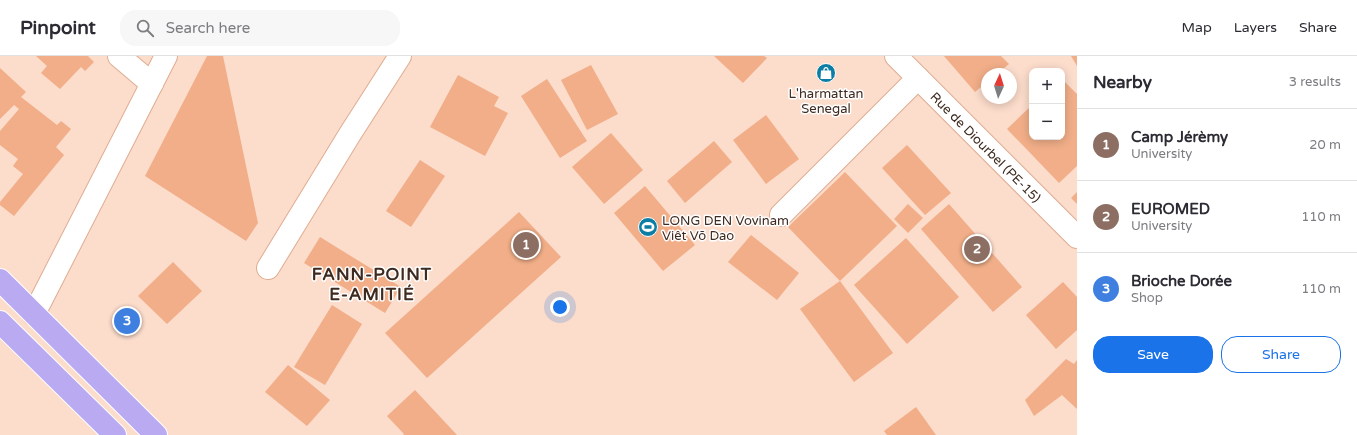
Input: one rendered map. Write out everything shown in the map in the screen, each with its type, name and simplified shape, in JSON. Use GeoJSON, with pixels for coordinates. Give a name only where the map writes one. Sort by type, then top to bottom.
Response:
{"type":"FeatureCollection","features":[{"type":"Feature","properties":{"kind":"main road"},"geometry":{"type":"LineString","coordinates":[[0,280],[156,435]]}},
{"type":"Feature","properties":{"kind":"main road"},"geometry":{"type":"LineString","coordinates":[[0,322],[115,435]]}},
{"type":"Feature","properties":{"kind":"street"},"geometry":{"type":"LineString","coordinates":[[119,56],[152,84]]}},
{"type":"Feature","properties":{"kind":"street"},"geometry":{"type":"LineString","coordinates":[[34,314],[166,56]]}},
{"type":"Feature","properties":{"kind":"street"},"geometry":{"type":"LineString","coordinates":[[268,268],[350,134],[400,56]]}},
{"type":"Feature","properties":{"kind":"street"},"geometry":{"type":"LineString","coordinates":[[781,215],[908,64]]}},
{"type":"Feature","properties":{"kind":"street","name":"Rue de Diourbel (PE-15)"},"geometry":{"type":"LineString","coordinates":[[908,64],[1077,238]]}},
{"type":"Feature","properties":{"kind":"building"},"geometry":{"type":"Polygon","coordinates":[[[36,56],[88,56],[94,62],[85,71],[81,67],[60,89],[41,73],[47,66],[36,56]]]}},
{"type":"Feature","properties":{"kind":"building"},"geometry":{"type":"Polygon","coordinates":[[[207,56],[223,56],[258,223],[246,241],[145,176],[207,56]]]}},
{"type":"Feature","properties":{"kind":"building"},"geometry":{"type":"Polygon","coordinates":[[[714,56],[764,56],[767,58],[743,83],[714,56]]]}},
{"type":"Feature","properties":{"kind":"building"},"geometry":{"type":"Polygon","coordinates":[[[944,56],[1001,56],[1009,64],[1004,68],[981,68],[981,87],[975,92],[944,56]]]}},
{"type":"Feature","properties":{"kind":"building"},"geometry":{"type":"Polygon","coordinates":[[[1071,56],[1077,56],[1077,66],[1071,56]]]}},
{"type":"Feature","properties":{"kind":"building"},"geometry":{"type":"Polygon","coordinates":[[[591,65],[618,114],[587,130],[561,80],[591,65]]]}},
{"type":"Feature","properties":{"kind":"building"},"geometry":{"type":"Polygon","coordinates":[[[0,68],[26,92],[21,97],[57,125],[61,121],[71,129],[56,147],[64,155],[14,216],[0,205],[0,202],[23,174],[13,166],[18,159],[0,145],[0,131],[19,109],[14,105],[0,119],[0,68]]]}},
{"type":"Feature","properties":{"kind":"building"},"geometry":{"type":"Polygon","coordinates":[[[458,75],[499,97],[494,106],[508,113],[485,156],[430,127],[458,75]]]}},
{"type":"Feature","properties":{"kind":"building"},"geometry":{"type":"Polygon","coordinates":[[[547,79],[587,141],[560,158],[521,96],[547,79]]]}},
{"type":"Feature","properties":{"kind":"building"},"geometry":{"type":"Polygon","coordinates":[[[1065,82],[1077,94],[1077,166],[1059,183],[1007,129],[1029,108],[1029,140],[1065,140],[1065,82]]]}},
{"type":"Feature","properties":{"kind":"building"},"geometry":{"type":"Polygon","coordinates":[[[766,115],[799,159],[766,184],[733,140],[766,115]]]}},
{"type":"Feature","properties":{"kind":"building"},"geometry":{"type":"Polygon","coordinates":[[[611,133],[643,170],[604,204],[572,167],[611,133]]]}},
{"type":"Feature","properties":{"kind":"building"},"geometry":{"type":"Polygon","coordinates":[[[714,141],[732,162],[685,203],[667,181],[714,141]]]}},
{"type":"Feature","properties":{"kind":"building"},"geometry":{"type":"Polygon","coordinates":[[[907,145],[951,193],[925,215],[882,168],[907,145]]]}},
{"type":"Feature","properties":{"kind":"building"},"geometry":{"type":"Polygon","coordinates":[[[420,160],[445,176],[411,227],[386,211],[420,160]]]}},
{"type":"Feature","properties":{"kind":"building"},"geometry":{"type":"Polygon","coordinates":[[[845,172],[897,226],[840,281],[788,227],[845,172]]]}},
{"type":"Feature","properties":{"kind":"building"},"geometry":{"type":"Polygon","coordinates":[[[645,186],[695,245],[663,271],[614,213],[645,186]]]}},
{"type":"Feature","properties":{"kind":"building"},"geometry":{"type":"Polygon","coordinates":[[[1077,192],[1077,204],[1071,198],[1077,192]]]}},
{"type":"Feature","properties":{"kind":"building"},"geometry":{"type":"Polygon","coordinates":[[[908,204],[923,218],[908,233],[894,219],[908,204]]]}},
{"type":"Feature","properties":{"kind":"building"},"geometry":{"type":"Polygon","coordinates":[[[949,204],[1022,287],[993,312],[921,229],[949,204]]]}},
{"type":"Feature","properties":{"kind":"building"},"geometry":{"type":"Polygon","coordinates":[[[519,212],[561,257],[427,378],[385,333],[519,212]]]}},
{"type":"Feature","properties":{"kind":"building"},"geometry":{"type":"Polygon","coordinates":[[[751,235],[799,273],[777,300],[728,262],[751,235]]]}},
{"type":"Feature","properties":{"kind":"building"},"geometry":{"type":"Polygon","coordinates":[[[320,237],[401,287],[385,313],[304,263],[320,237]]]}},
{"type":"Feature","properties":{"kind":"building"},"geometry":{"type":"Polygon","coordinates":[[[906,238],[959,297],[907,344],[854,285],[906,238]]]}},
{"type":"Feature","properties":{"kind":"building"},"geometry":{"type":"Polygon","coordinates":[[[173,262],[202,291],[167,324],[138,296],[173,262]]]}},
{"type":"Feature","properties":{"kind":"building"},"geometry":{"type":"Polygon","coordinates":[[[840,281],[893,353],[854,382],[800,309],[840,281]]]}},
{"type":"Feature","properties":{"kind":"building"},"geometry":{"type":"Polygon","coordinates":[[[1063,282],[1077,297],[1077,330],[1056,349],[1026,315],[1063,282]]]}},
{"type":"Feature","properties":{"kind":"building"},"geometry":{"type":"Polygon","coordinates":[[[332,305],[362,324],[325,385],[294,367],[332,305]]]}},
{"type":"Feature","properties":{"kind":"building"},"geometry":{"type":"Polygon","coordinates":[[[1066,359],[1074,364],[1077,360],[1077,409],[1062,395],[1034,416],[1025,400],[1066,359]]]}},
{"type":"Feature","properties":{"kind":"building"},"geometry":{"type":"Polygon","coordinates":[[[288,365],[330,400],[307,426],[265,392],[288,365]]]}},
{"type":"Feature","properties":{"kind":"building"},"geometry":{"type":"Polygon","coordinates":[[[415,390],[457,435],[403,435],[404,434],[387,416],[415,390]]]}},
{"type":"Feature","properties":{"kind":"building"},"geometry":{"type":"Polygon","coordinates":[[[916,407],[936,435],[887,435],[884,431],[916,407]]]}},
{"type":"Feature","properties":{"kind":"place","name":"L'harmattan Senegal"},"geometry":{"type":"Point","coordinates":[826,73]}},
{"type":"Feature","properties":{"kind":"place","name":"LONG DEN Vovinam Viêt Võ Dao"},"geometry":{"type":"Point","coordinates":[648,227]}},
{"type":"Feature","properties":{"kind":"place","name":"Camp Jérèmy"},"geometry":{"type":"Point","coordinates":[526,245]}},
{"type":"Feature","properties":{"kind":"place","name":"EUROMED"},"geometry":{"type":"Point","coordinates":[977,249]}},
{"type":"Feature","properties":{"kind":"place","name":"Brioche Dorée"},"geometry":{"type":"Point","coordinates":[127,321]}},
{"type":"Feature","properties":{"kind":"district","name":"FANN-POINT E-AMITIÉ"},"geometry":{"type":"Point","coordinates":[372,284]}}]}
